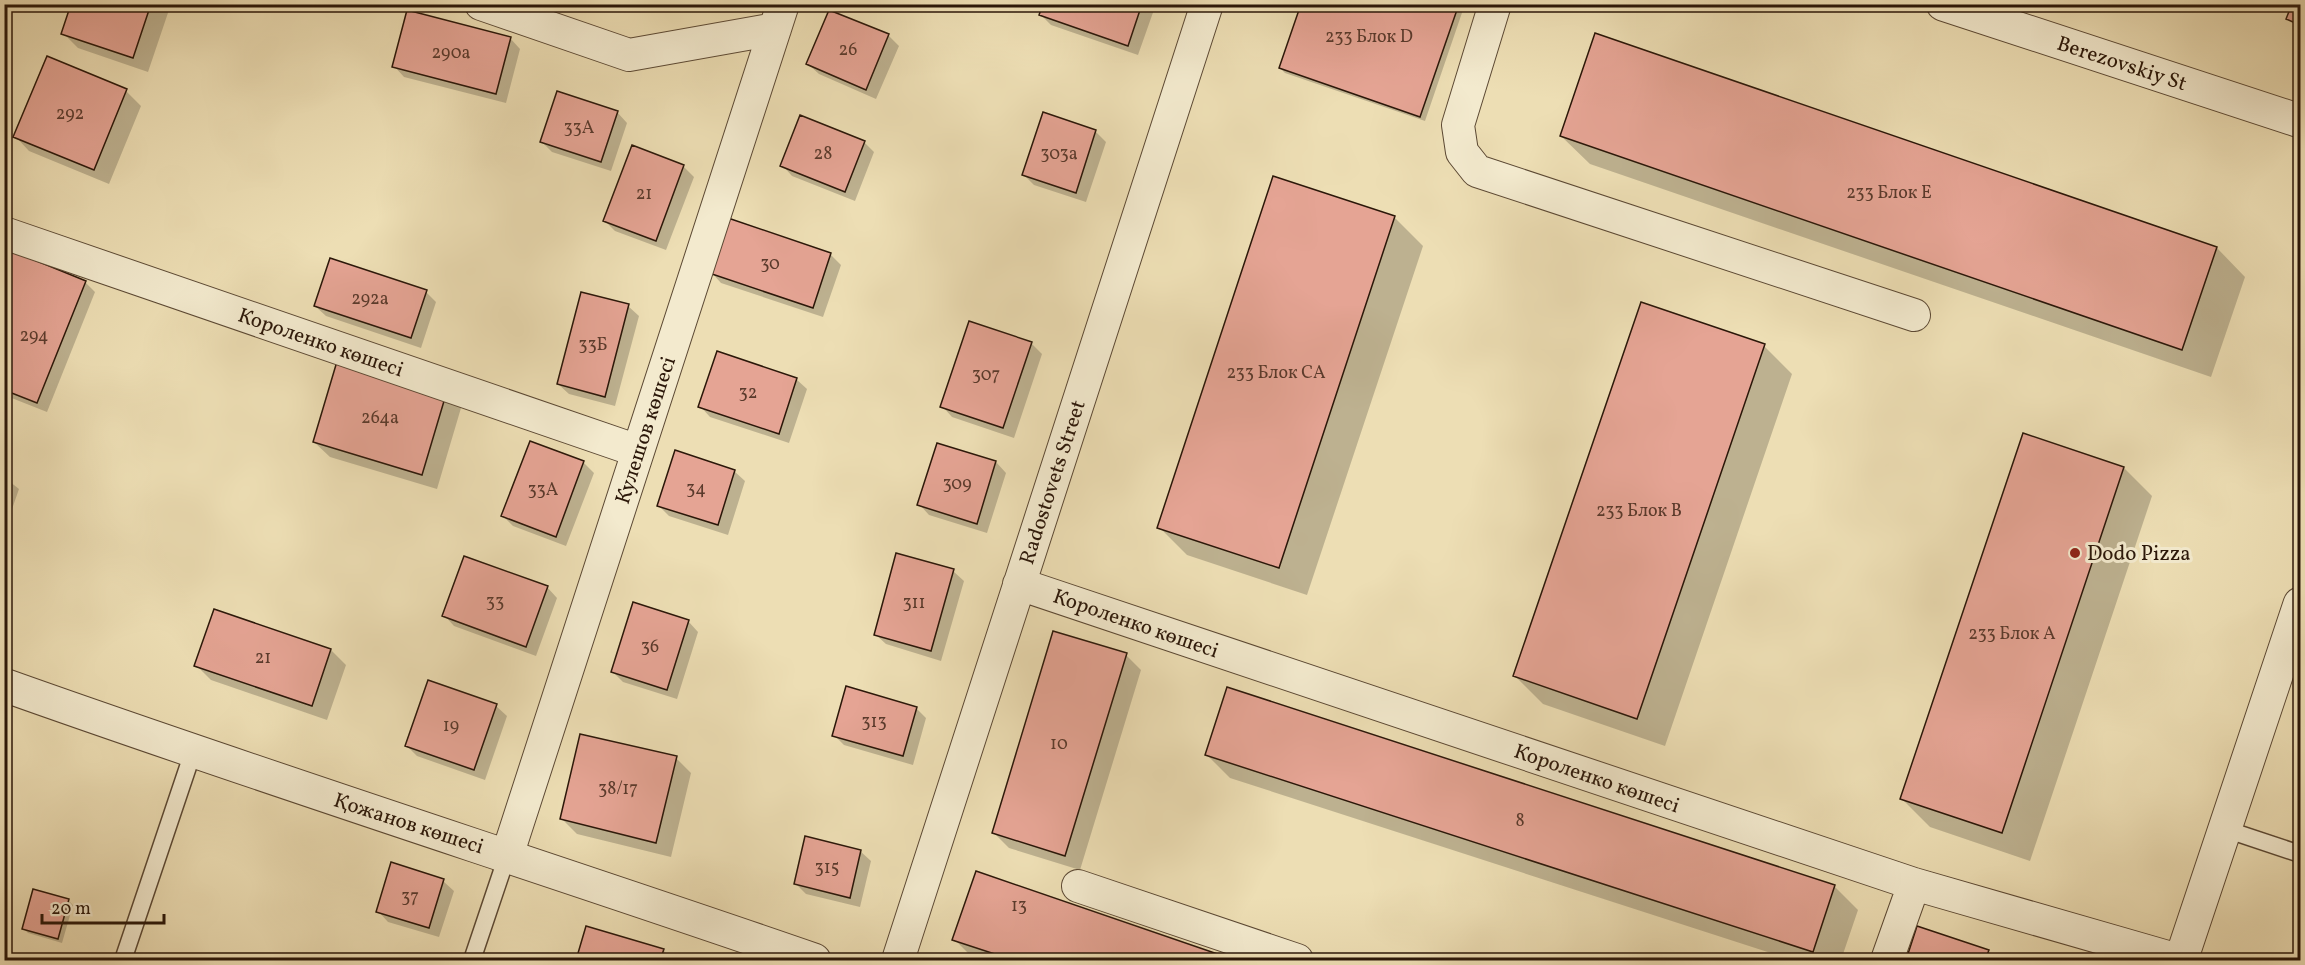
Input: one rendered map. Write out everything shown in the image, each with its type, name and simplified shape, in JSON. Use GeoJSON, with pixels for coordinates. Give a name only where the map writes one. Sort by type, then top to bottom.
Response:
{"type":"FeatureCollection","features":[{"type":"Feature","properties":{"kind":"street"},"geometry":{"type":"LineString","coordinates":[[481,4],[629,55],[779,17]]}},
{"type":"Feature","properties":{"kind":"street","name":"Radostovets Street"},"geometry":{"type":"LineString","coordinates":[[898,960],[1207,4]]}},
{"type":"Feature","properties":{"kind":"street"},"geometry":{"type":"LineString","coordinates":[[1495,4],[1458,125],[1462,152],[1477,171],[1914,315]]}},
{"type":"Feature","properties":{"kind":"street","name":"Berezovskiy St"},"geometry":{"type":"LineString","coordinates":[[1946,5],[2301,121]]}},
{"type":"Feature","properties":{"kind":"street","name":"Кулешов көшесі"},"geometry":{"type":"LineString","coordinates":[[507,855],[779,17]]}},
{"type":"Feature","properties":{"kind":"street","name":"Короленко көшесі"},"geometry":{"type":"LineString","coordinates":[[4,233],[638,451]]}},
{"type":"Feature","properties":{"kind":"street","name":"Короленко көшесі"},"geometry":{"type":"LineString","coordinates":[[1019,584],[1914,884],[2180,960]]}},
{"type":"Feature","properties":{"kind":"street"},"geometry":{"type":"LineString","coordinates":[[2180,960],[2301,604]]}},
{"type":"Feature","properties":{"kind":"street","name":"Қожанов көшесі"},"geometry":{"type":"LineString","coordinates":[[4,686],[193,752],[507,855],[814,960]]}},
{"type":"Feature","properties":{"kind":"street"},"geometry":{"type":"LineString","coordinates":[[1887,960],[1914,884]]}},
{"type":"Feature","properties":{"kind":"street"},"geometry":{"type":"LineString","coordinates":[[1078,886],[1297,960]]}},
{"type":"Feature","properties":{"kind":"lane"},"geometry":{"type":"LineString","coordinates":[[123,960],[193,752]]}},
{"type":"Feature","properties":{"kind":"lane"},"geometry":{"type":"LineString","coordinates":[[2225,829],[2301,854]]}},
{"type":"Feature","properties":{"kind":"lane"},"geometry":{"type":"LineString","coordinates":[[472,960],[507,855]]}},
{"type":"Feature","properties":{"kind":"building"},"geometry":{"type":"Polygon","coordinates":[[[71,4],[151,4],[133,58],[61,34],[71,4]]]}},
{"type":"Feature","properties":{"kind":"building"},"geometry":{"type":"Polygon","coordinates":[[[1043,4],[1142,4],[1128,46],[1039,15],[1043,4]]]}},
{"type":"Feature","properties":{"kind":"building"},"geometry":{"type":"Polygon","coordinates":[[[1301,4],[1459,4],[1420,117],[1279,68],[1301,4]]]}},
{"type":"Feature","properties":{"kind":"building"},"geometry":{"type":"Polygon","coordinates":[[[2292,4],[2300,4],[2300,25],[2286,19],[2292,4]]]}},
{"type":"Feature","properties":{"kind":"building"},"geometry":{"type":"Polygon","coordinates":[[[407,10],[511,37],[496,94],[392,67],[407,10]]]}},
{"type":"Feature","properties":{"kind":"building"},"geometry":{"type":"Polygon","coordinates":[[[829,10],[889,34],[866,90],[806,64],[829,10]]]}},
{"type":"Feature","properties":{"kind":"building"},"geometry":{"type":"Polygon","coordinates":[[[1595,33],[2217,247],[2182,350],[1560,136],[1595,33]]]}},
{"type":"Feature","properties":{"kind":"building"},"geometry":{"type":"Polygon","coordinates":[[[47,56],[127,89],[94,170],[13,137],[47,56]]]}},
{"type":"Feature","properties":{"kind":"building"},"geometry":{"type":"Polygon","coordinates":[[[557,91],[618,111],[601,162],[540,142],[557,91]]]}},
{"type":"Feature","properties":{"kind":"building"},"geometry":{"type":"Polygon","coordinates":[[[1043,112],[1096,130],[1076,193],[1022,175],[1043,112]]]}},
{"type":"Feature","properties":{"kind":"building"},"geometry":{"type":"Polygon","coordinates":[[[800,115],[865,141],[845,192],[780,166],[800,115]]]}},
{"type":"Feature","properties":{"kind":"building"},"geometry":{"type":"Polygon","coordinates":[[[632,145],[684,165],[656,241],[603,221],[632,145]]]}},
{"type":"Feature","properties":{"kind":"building"},"geometry":{"type":"Polygon","coordinates":[[[1273,176],[1395,216],[1279,568],[1157,528],[1273,176]]]}},
{"type":"Feature","properties":{"kind":"building"},"geometry":{"type":"Polygon","coordinates":[[[728,218],[831,253],[813,308],[709,273],[728,218]]]}},
{"type":"Feature","properties":{"kind":"building"},"geometry":{"type":"Polygon","coordinates":[[[5,248],[86,281],[37,403],[4,390],[5,248]]]}},
{"type":"Feature","properties":{"kind":"building"},"geometry":{"type":"Polygon","coordinates":[[[330,258],[427,290],[411,338],[314,306],[330,258]]]}},
{"type":"Feature","properties":{"kind":"building"},"geometry":{"type":"Polygon","coordinates":[[[581,292],[629,304],[605,397],[557,384],[581,292]]]}},
{"type":"Feature","properties":{"kind":"building"},"geometry":{"type":"Polygon","coordinates":[[[1641,302],[1765,344],[1637,719],[1513,676],[1641,302]]]}},
{"type":"Feature","properties":{"kind":"building"},"geometry":{"type":"Polygon","coordinates":[[[969,321],[1032,342],[1003,428],[940,407],[969,321]]]}},
{"type":"Feature","properties":{"kind":"building"},"geometry":{"type":"Polygon","coordinates":[[[717,351],[797,378],[779,434],[698,407],[717,351]]]}},
{"type":"Feature","properties":{"kind":"building"},"geometry":{"type":"Polygon","coordinates":[[[338,358],[447,391],[422,475],[313,442],[338,358]]]}},
{"type":"Feature","properties":{"kind":"building"},"geometry":{"type":"Polygon","coordinates":[[[2023,433],[2124,467],[2002,833],[1900,799],[2023,433]]]}},
{"type":"Feature","properties":{"kind":"building"},"geometry":{"type":"Polygon","coordinates":[[[530,441],[584,461],[556,537],[501,516],[530,441]]]}},
{"type":"Feature","properties":{"kind":"building"},"geometry":{"type":"Polygon","coordinates":[[[937,443],[996,461],[977,524],[917,505],[937,443]]]}},
{"type":"Feature","properties":{"kind":"building"},"geometry":{"type":"Polygon","coordinates":[[[675,450],[735,470],[718,525],[657,506],[675,450]]]}},
{"type":"Feature","properties":{"kind":"building"},"geometry":{"type":"Polygon","coordinates":[[[896,553],[954,569],[931,651],[874,635],[896,553]]]}},
{"type":"Feature","properties":{"kind":"building"},"geometry":{"type":"Polygon","coordinates":[[[464,556],[548,586],[526,647],[442,616],[464,556]]]}},
{"type":"Feature","properties":{"kind":"building"},"geometry":{"type":"Polygon","coordinates":[[[633,602],[689,620],[667,690],[611,672],[633,602]]]}},
{"type":"Feature","properties":{"kind":"building"},"geometry":{"type":"Polygon","coordinates":[[[214,609],[331,649],[312,706],[194,666],[214,609]]]}},
{"type":"Feature","properties":{"kind":"building"},"geometry":{"type":"Polygon","coordinates":[[[1053,631],[1127,653],[1065,856],[992,833],[1053,631]]]}},
{"type":"Feature","properties":{"kind":"building"},"geometry":{"type":"Polygon","coordinates":[[[428,680],[497,704],[474,770],[405,746],[428,680]]]}},
{"type":"Feature","properties":{"kind":"building"},"geometry":{"type":"Polygon","coordinates":[[[846,686],[917,707],[903,756],[832,736],[846,686]]]}},
{"type":"Feature","properties":{"kind":"building"},"geometry":{"type":"Polygon","coordinates":[[[1227,687],[1835,885],[1813,952],[1205,755],[1227,687]]]}},
{"type":"Feature","properties":{"kind":"building"},"geometry":{"type":"Polygon","coordinates":[[[580,734],[677,756],[656,843],[560,819],[580,734]]]}},
{"type":"Feature","properties":{"kind":"building"},"geometry":{"type":"Polygon","coordinates":[[[805,836],[861,850],[850,898],[794,884],[805,836]]]}},
{"type":"Feature","properties":{"kind":"building"},"geometry":{"type":"Polygon","coordinates":[[[391,862],[444,879],[429,928],[376,912],[391,862]]]}},
{"type":"Feature","properties":{"kind":"building"},"geometry":{"type":"Polygon","coordinates":[[[976,871],[1235,960],[1013,960],[952,940],[976,871]]]}},
{"type":"Feature","properties":{"kind":"building"},"geometry":{"type":"Polygon","coordinates":[[[33,889],[69,899],[58,939],[22,929],[33,889]]]}},
{"type":"Feature","properties":{"kind":"building"},"geometry":{"type":"Polygon","coordinates":[[[586,926],[664,949],[660,960],[576,960],[586,926]]]}},
{"type":"Feature","properties":{"kind":"building"},"geometry":{"type":"Polygon","coordinates":[[[1917,926],[1989,950],[1985,960],[1906,960],[1917,926]]]}},
{"type":"Feature","properties":{"kind":"place","name":"Dodo Pizza"},"geometry":{"type":"Point","coordinates":[2075,553]}}]}
